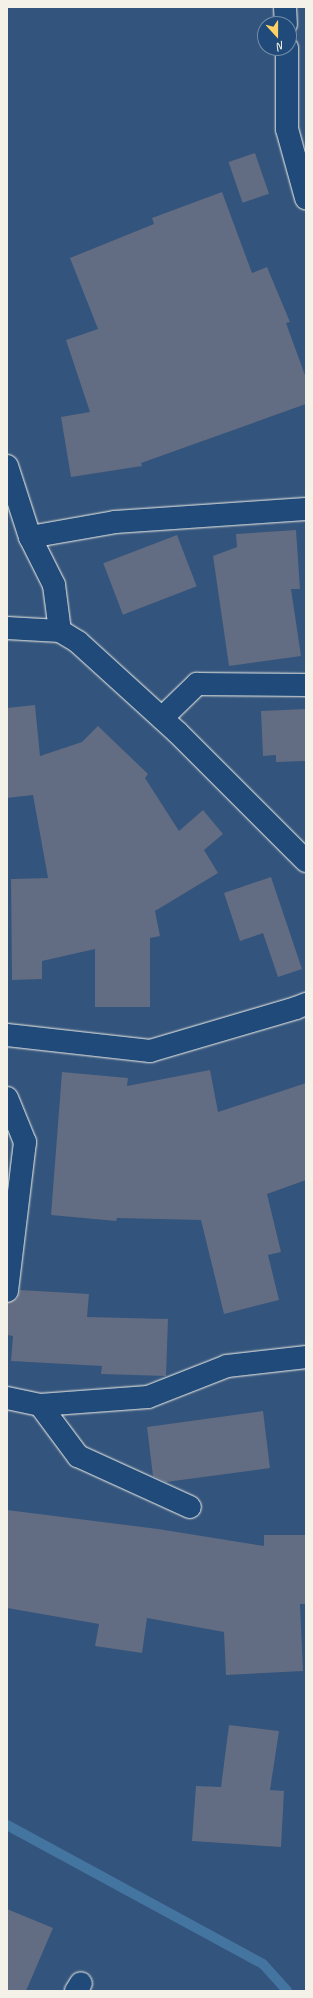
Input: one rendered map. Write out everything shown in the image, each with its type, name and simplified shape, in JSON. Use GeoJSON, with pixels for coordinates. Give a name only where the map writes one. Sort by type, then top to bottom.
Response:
{"type":"FeatureCollection","features":[{"type":"Feature","properties":{"kind":"street"},"geometry":{"type":"LineString","coordinates":[[287,56],[287,129],[306,198]]}},
{"type":"Feature","properties":{"kind":"street"},"geometry":{"type":"LineString","coordinates":[[7,466],[30,538],[54,585],[60,630]]}},
{"type":"Feature","properties":{"kind":"street"},"geometry":{"type":"LineString","coordinates":[[30,538],[115,522],[306,508]]}},
{"type":"Feature","properties":{"kind":"street"},"geometry":{"type":"LineString","coordinates":[[7,628],[60,630],[78,642],[162,718],[306,860]]}},
{"type":"Feature","properties":{"kind":"street"},"geometry":{"type":"LineString","coordinates":[[162,718],[197,684],[306,685]]}},
{"type":"Feature","properties":{"kind":"street"},"geometry":{"type":"LineString","coordinates":[[7,1035],[150,1051],[306,1004]]}},
{"type":"Feature","properties":{"kind":"street"},"geometry":{"type":"LineString","coordinates":[[7,1098],[25,1142],[7,1291]]}},
{"type":"Feature","properties":{"kind":"street"},"geometry":{"type":"LineString","coordinates":[[7,1398],[40,1405],[148,1397],[227,1366],[306,1357]]}},
{"type":"Feature","properties":{"kind":"street"},"geometry":{"type":"LineString","coordinates":[[40,1405],[78,1456],[190,1507]]}},
{"type":"Feature","properties":{"kind":"building"},"geometry":{"type":"Polygon","coordinates":[[[255,153],[269,194],[243,203],[229,162],[255,153]]]}},
{"type":"Feature","properties":{"kind":"building"},"geometry":{"type":"Polygon","coordinates":[[[222,192],[252,273],[267,267],[290,322],[286,323],[306,378],[306,404],[141,463],[142,466],[71,477],[61,417],[90,412],[66,340],[98,329],[70,258],[154,224],[152,218],[222,192]]]}},
{"type":"Feature","properties":{"kind":"building"},"geometry":{"type":"Polygon","coordinates":[[[296,530],[300,589],[291,589],[301,656],[229,666],[213,556],[237,547],[236,534],[296,530]]]}},
{"type":"Feature","properties":{"kind":"building"},"geometry":{"type":"Polygon","coordinates":[[[177,535],[197,586],[123,615],[103,563],[177,535]]]}},
{"type":"Feature","properties":{"kind":"building"},"geometry":{"type":"Polygon","coordinates":[[[35,705],[40,756],[82,742],[98,726],[148,774],[145,778],[179,831],[203,810],[223,834],[204,850],[218,873],[155,911],[160,936],[150,938],[150,1007],[95,1007],[95,949],[42,961],[42,979],[12,980],[11,879],[48,878],[33,795],[7,798],[7,708],[35,705]]]}},
{"type":"Feature","properties":{"kind":"building"},"geometry":{"type":"Polygon","coordinates":[[[306,709],[306,761],[276,762],[276,755],[263,756],[261,711],[306,709]]]}},
{"type":"Feature","properties":{"kind":"building"},"geometry":{"type":"Polygon","coordinates":[[[271,877],[302,969],[278,977],[263,933],[240,941],[224,893],[271,877]]]}},
{"type":"Feature","properties":{"kind":"building"},"geometry":{"type":"Polygon","coordinates":[[[210,1070],[218,1112],[306,1083],[306,1180],[267,1194],[281,1252],[268,1255],[279,1300],[224,1314],[201,1220],[117,1218],[116,1221],[51,1215],[62,1072],[128,1078],[127,1086],[210,1070]]]}},
{"type":"Feature","properties":{"kind":"building"},"geometry":{"type":"Polygon","coordinates":[[[20,1290],[89,1294],[87,1317],[168,1319],[166,1376],[101,1374],[102,1366],[11,1361],[13,1336],[7,1335],[7,1303],[17,1299],[20,1290]]]}},
{"type":"Feature","properties":{"kind":"building"},"geometry":{"type":"Polygon","coordinates":[[[263,1411],[270,1468],[166,1482],[153,1476],[147,1427],[263,1411]]]}},
{"type":"Feature","properties":{"kind":"building"},"geometry":{"type":"Polygon","coordinates":[[[7,1510],[158,1529],[264,1546],[264,1535],[306,1535],[306,1604],[300,1604],[303,1671],[226,1675],[224,1632],[147,1618],[142,1653],[95,1646],[99,1624],[7,1608],[7,1510]]]}},
{"type":"Feature","properties":{"kind":"building"},"geometry":{"type":"Polygon","coordinates":[[[229,1725],[279,1731],[270,1790],[284,1791],[281,1847],[192,1841],[196,1786],[221,1787],[229,1725]]]}},
{"type":"Feature","properties":{"kind":"building"},"geometry":{"type":"Polygon","coordinates":[[[7,1909],[53,1928],[26,1991],[7,1991],[7,1909]]]}},
{"type":"Feature","properties":{"kind":"waterway"},"geometry":{"type":"LineString","coordinates":[[7,1825],[263,1964],[287,1991]]}}]}
